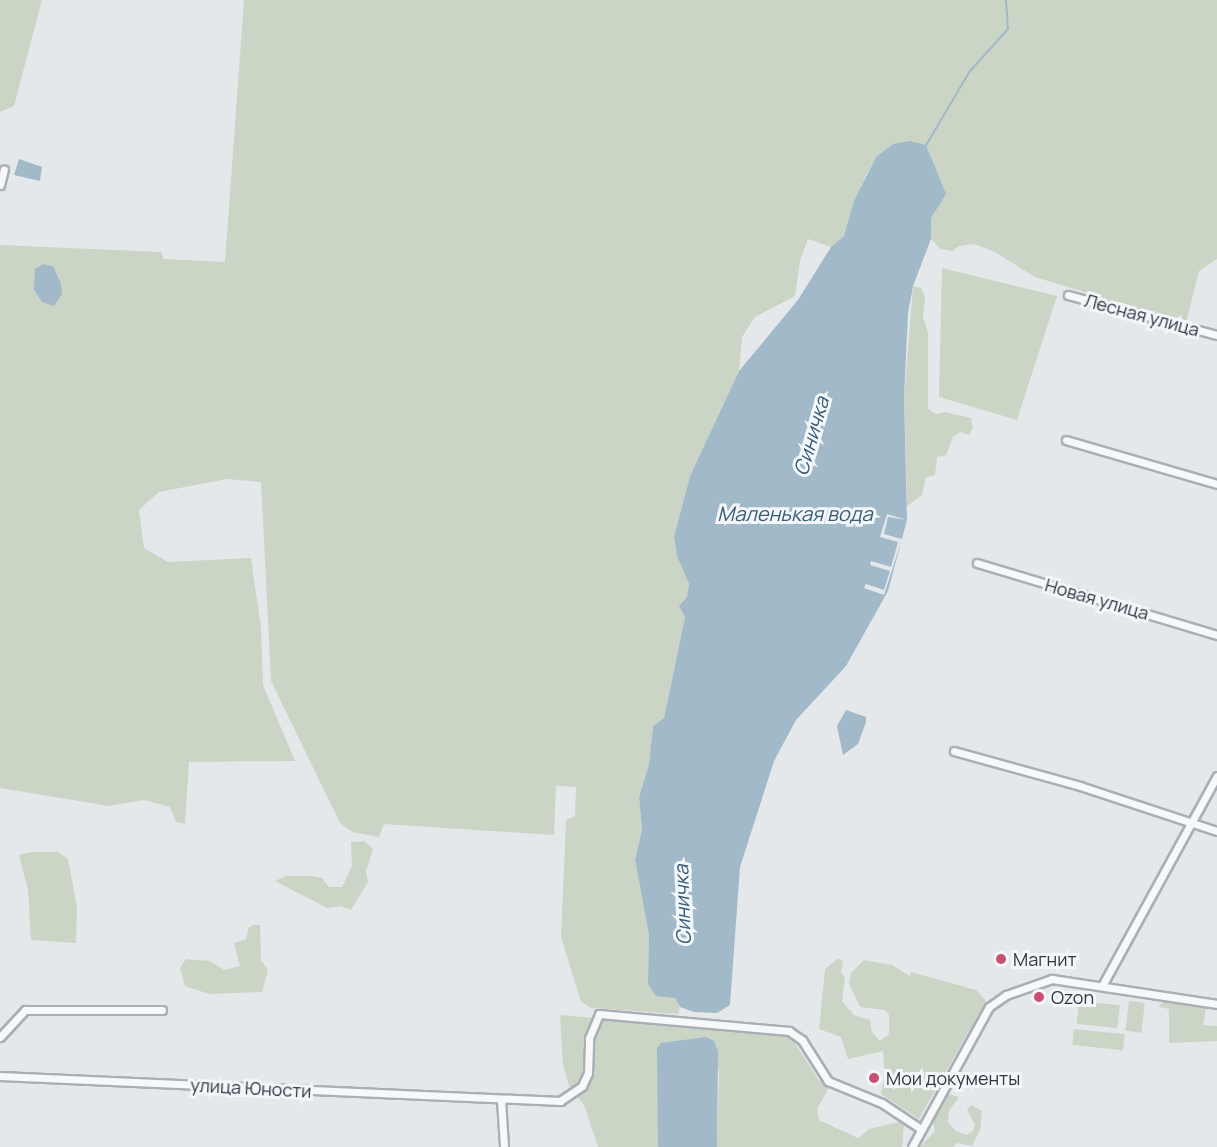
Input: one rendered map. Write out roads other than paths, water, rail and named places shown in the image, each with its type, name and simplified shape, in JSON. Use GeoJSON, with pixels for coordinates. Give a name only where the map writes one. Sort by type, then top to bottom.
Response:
{"type":"FeatureCollection","features":[{"type":"Feature","properties":{"kind":"street"},"geometry":{"type":"LineString","coordinates":[[0,185],[4,169]]}},
{"type":"Feature","properties":{"kind":"street","name":"Лесная улица"},"geometry":{"type":"LineString","coordinates":[[1068,295],[1217,335]]}},
{"type":"Feature","properties":{"kind":"street"},"geometry":{"type":"LineString","coordinates":[[1066,440],[1217,484]]}},
{"type":"Feature","properties":{"kind":"street","name":"Новая улица"},"geometry":{"type":"LineString","coordinates":[[977,563],[1217,635]]}},
{"type":"Feature","properties":{"kind":"street"},"geometry":{"type":"LineString","coordinates":[[954,751],[1080,786],[1217,831]]}},
{"type":"Feature","properties":{"kind":"street"},"geometry":{"type":"LineString","coordinates":[[1103,984],[1217,776]]}},
{"type":"Feature","properties":{"kind":"street"},"geometry":{"type":"LineString","coordinates":[[912,1147],[992,1004],[1043,980],[1103,984],[1217,1004]]}},
{"type":"Feature","properties":{"kind":"street"},"geometry":{"type":"LineString","coordinates":[[0,1037],[26,1010],[162,1010]]}},
{"type":"Feature","properties":{"kind":"street","name":"улица Юности"},"geometry":{"type":"LineString","coordinates":[[0,1076],[560,1101],[577,1093],[588,1073],[589,1038],[599,1014],[789,1031],[802,1040],[828,1082],[882,1103],[921,1129]]}},
{"type":"Feature","properties":{"kind":"street"},"geometry":{"type":"LineString","coordinates":[[501,1100],[504,1147]]}},
{"type":"Feature","properties":{"kind":"water","name":"Маленькая вода"},"geometry":{"type":"Polygon","coordinates":[[[910,141],[926,145],[946,194],[931,218],[931,239],[913,286],[908,313],[904,398],[907,520],[888,591],[846,666],[796,720],[774,761],[740,867],[730,1005],[717,1013],[694,1012],[680,1007],[675,998],[656,996],[648,984],[649,935],[635,860],[642,830],[639,797],[649,764],[653,726],[664,718],[685,617],[679,606],[687,597],[689,584],[677,556],[674,537],[690,476],[739,371],[798,300],[831,247],[844,236],[854,201],[876,157],[893,144],[910,141]]]}},
{"type":"Feature","properties":{"kind":"water"},"geometry":{"type":"Polygon","coordinates":[[[19,159],[42,167],[40,181],[14,175],[19,159]]]}},
{"type":"Feature","properties":{"kind":"water"},"geometry":{"type":"Polygon","coordinates":[[[43,264],[53,266],[61,284],[62,294],[54,306],[42,302],[34,290],[35,269],[43,264]]]}},
{"type":"Feature","properties":{"kind":"water"},"geometry":{"type":"Polygon","coordinates":[[[846,710],[866,717],[866,722],[858,744],[843,755],[837,726],[846,710]]]}},
{"type":"Feature","properties":{"kind":"water"},"geometry":{"type":"Polygon","coordinates":[[[706,1037],[714,1041],[718,1051],[717,1147],[658,1147],[657,1048],[661,1043],[706,1037]]]}},
{"type":"Feature","properties":{"kind":"waterway","name":"Синичка"},"geometry":{"type":"LineString","coordinates":[[925,147],[970,71],[1008,29],[1006,0]]}},
{"type":"Feature","properties":{"kind":"place","name":"Магнит"},"geometry":{"type":"Point","coordinates":[1001,959]}},
{"type":"Feature","properties":{"kind":"place","name":"Ozon"},"geometry":{"type":"Point","coordinates":[1039,997]}},
{"type":"Feature","properties":{"kind":"place","name":"Мои документы"},"geometry":{"type":"Point","coordinates":[874,1078]}}]}
